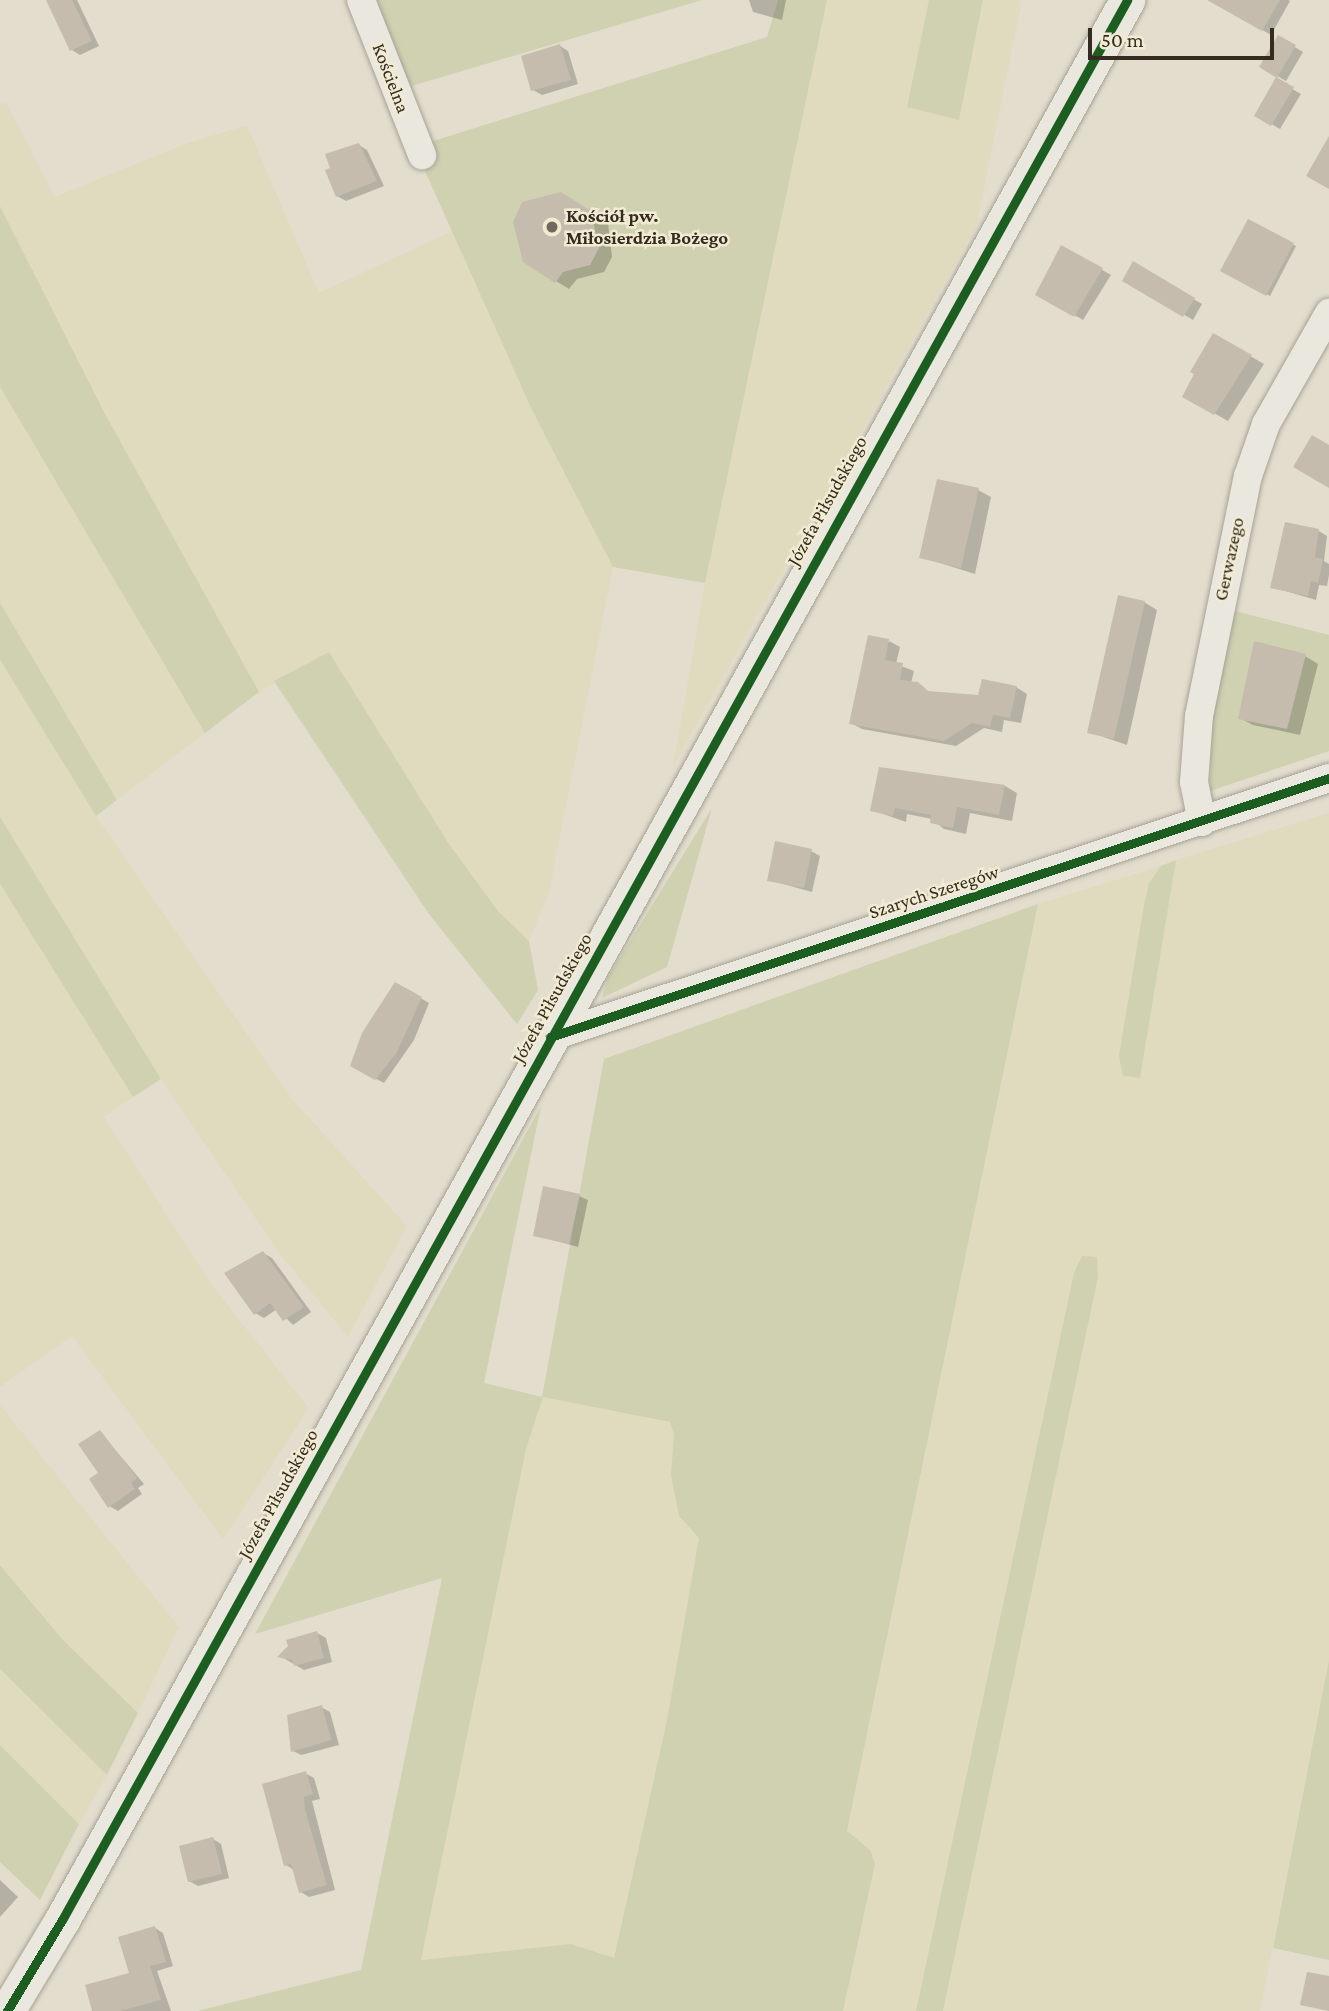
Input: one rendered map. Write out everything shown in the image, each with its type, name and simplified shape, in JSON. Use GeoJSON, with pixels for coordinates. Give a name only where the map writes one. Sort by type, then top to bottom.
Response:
{"type":"FeatureCollection","features":[{"type":"Feature","properties":{"kind":"street","name":"Kościelna"},"geometry":{"type":"LineString","coordinates":[[361,0],[422,155]]}},
{"type":"Feature","properties":{"kind":"street","name":"Józefa Piłsudskiego"},"geometry":{"type":"LineString","coordinates":[[7,2011],[69,1908],[1126,0]]}},
{"type":"Feature","properties":{"kind":"street","name":"Gerwazego"},"geometry":{"type":"LineString","coordinates":[[1202,822],[1194,782],[1199,716],[1248,476],[1266,424],[1329,313]]}},
{"type":"Feature","properties":{"kind":"street","name":"Szarych Szeregów"},"geometry":{"type":"LineString","coordinates":[[551,1037],[1329,778]]}},
{"type":"Feature","properties":{"kind":"shaded area"},"geometry":{"type":"Polygon","coordinates":[[[827,0],[929,0],[907,106],[958,120],[983,0],[1022,0],[977,224],[673,767],[705,583],[827,0]]]}},
{"type":"Feature","properties":{"kind":"shaded area"},"geometry":{"type":"Polygon","coordinates":[[[6,102],[55,197],[185,144],[247,125],[319,293],[452,231],[532,410],[613,567],[549,893],[529,941],[498,911],[449,844],[329,652],[259,692],[104,412],[0,206],[0,105],[6,102]]]}},
{"type":"Feature","properties":{"kind":"shaded area"},"geometry":{"type":"Polygon","coordinates":[[[0,387],[205,733],[117,800],[0,604],[0,387]]]}},
{"type":"Feature","properties":{"kind":"shaded area"},"geometry":{"type":"Polygon","coordinates":[[[0,660],[96,816],[292,1099],[407,1226],[348,1337],[279,1253],[161,1079],[0,817],[0,660]]]}},
{"type":"Feature","properties":{"kind":"shaded area"},"geometry":{"type":"Polygon","coordinates":[[[1329,813],[1329,1660],[1260,2011],[943,2011],[1098,1277],[1097,1257],[1074,1273],[916,2011],[843,2011],[875,1864],[870,1850],[847,1832],[1038,904],[1161,866],[1149,883],[1140,1078],[1176,860],[1329,813]]]}},
{"type":"Feature","properties":{"kind":"shaded area"},"geometry":{"type":"Polygon","coordinates":[[[0,884],[133,1097],[104,1117],[211,1284],[309,1408],[223,1539],[72,1336],[0,1387],[0,884]]]}},
{"type":"Feature","properties":{"kind":"shaded area"},"geometry":{"type":"Polygon","coordinates":[[[543,1397],[670,1421],[674,1434],[671,1476],[679,1516],[699,1538],[667,1720],[614,1958],[571,1944],[420,1960],[526,1449],[543,1397]]]}},
{"type":"Feature","properties":{"kind":"shaded area"},"geometry":{"type":"Polygon","coordinates":[[[0,1405],[179,1627],[138,1713],[62,1639],[0,1565],[0,1405]]]}},
{"type":"Feature","properties":{"kind":"shaded area"},"geometry":{"type":"Polygon","coordinates":[[[0,1669],[107,1775],[79,1824],[0,1745],[0,1669]]]}},
{"type":"Feature","properties":{"kind":"green space"},"geometry":{"type":"Polygon","coordinates":[[[375,0],[702,0],[408,87],[375,0]]]}},
{"type":"Feature","properties":{"kind":"green space"},"geometry":{"type":"Polygon","coordinates":[[[778,0],[827,0],[705,583],[613,567],[532,410],[425,171],[430,142],[767,37],[778,0]]]}},
{"type":"Feature","properties":{"kind":"green space"},"geometry":{"type":"Polygon","coordinates":[[[929,0],[983,0],[959,120],[907,107],[929,0]]]}},
{"type":"Feature","properties":{"kind":"green space"},"geometry":{"type":"Polygon","coordinates":[[[0,206],[104,412],[259,692],[205,733],[0,387],[0,206]]]}},
{"type":"Feature","properties":{"kind":"green space"},"geometry":{"type":"Polygon","coordinates":[[[0,603],[117,800],[96,816],[0,660],[0,603]]]}},
{"type":"Feature","properties":{"kind":"green space"},"geometry":{"type":"Polygon","coordinates":[[[1235,611],[1329,635],[1329,751],[1210,791],[1212,707],[1235,611]]]}},
{"type":"Feature","properties":{"kind":"green space"},"geometry":{"type":"Polygon","coordinates":[[[329,652],[449,844],[498,911],[529,941],[538,990],[517,1024],[429,914],[274,681],[329,652]]]}},
{"type":"Feature","properties":{"kind":"green space"},"geometry":{"type":"Polygon","coordinates":[[[712,808],[667,967],[602,998],[608,977],[712,808]]]}},
{"type":"Feature","properties":{"kind":"green space"},"geometry":{"type":"Polygon","coordinates":[[[0,817],[161,1079],[133,1097],[0,884],[0,817]]]}},
{"type":"Feature","properties":{"kind":"green space"},"geometry":{"type":"Polygon","coordinates":[[[1176,860],[1140,1078],[1123,1076],[1119,1056],[1149,883],[1161,866],[1176,860]]]}},
{"type":"Feature","properties":{"kind":"green space"},"geometry":{"type":"Polygon","coordinates":[[[1038,904],[847,1831],[870,1850],[875,1864],[843,2011],[197,2011],[361,1970],[442,1578],[255,1634],[541,1106],[484,1383],[542,1397],[604,1059],[1038,904]],[[543,1397],[526,1449],[421,1960],[571,1944],[614,1958],[667,1720],[699,1538],[679,1516],[671,1475],[674,1434],[670,1422],[543,1397]]]}},
{"type":"Feature","properties":{"kind":"green space"},"geometry":{"type":"Polygon","coordinates":[[[1082,1256],[1097,1257],[1098,1277],[943,2011],[916,2011],[1074,1273],[1082,1256]]]}},
{"type":"Feature","properties":{"kind":"green space"},"geometry":{"type":"Polygon","coordinates":[[[0,1565],[62,1639],[138,1713],[107,1775],[0,1669],[0,1565]]]}},
{"type":"Feature","properties":{"kind":"green space"},"geometry":{"type":"Polygon","coordinates":[[[1329,1660],[1329,1960],[1273,1948],[1329,1660]]]}},
{"type":"Feature","properties":{"kind":"green space"},"geometry":{"type":"Polygon","coordinates":[[[0,1745],[79,1824],[40,1900],[0,1862],[0,1745]]]}},
{"type":"Feature","properties":{"kind":"building"},"geometry":{"type":"Polygon","coordinates":[[[46,0],[72,0],[92,41],[70,51],[46,0]]]}},
{"type":"Feature","properties":{"kind":"building"},"geometry":{"type":"Polygon","coordinates":[[[1207,0],[1280,0],[1262,31],[1207,0]]]}},
{"type":"Feature","properties":{"kind":"building"},"geometry":{"type":"Polygon","coordinates":[[[1278,35],[1296,45],[1277,78],[1259,67],[1278,35]]]}},
{"type":"Feature","properties":{"kind":"building"},"geometry":{"type":"Polygon","coordinates":[[[560,44],[571,80],[531,91],[521,56],[560,44]]]}},
{"type":"Feature","properties":{"kind":"building"},"geometry":{"type":"Polygon","coordinates":[[[1276,77],[1294,87],[1271,126],[1254,116],[1276,77]]]}},
{"type":"Feature","properties":{"kind":"building"},"geometry":{"type":"Polygon","coordinates":[[[1329,136],[1329,189],[1306,176],[1329,136]]]}},
{"type":"Feature","properties":{"kind":"building"},"geometry":{"type":"Polygon","coordinates":[[[359,143],[377,181],[336,197],[325,170],[330,168],[325,154],[359,143]]]}},
{"type":"Feature","properties":{"kind":"building"},"geometry":{"type":"Polygon","coordinates":[[[561,192],[596,214],[593,220],[599,248],[590,265],[563,272],[555,283],[523,262],[513,222],[522,202],[561,192]]]}},
{"type":"Feature","properties":{"kind":"building"},"geometry":{"type":"Polygon","coordinates":[[[1248,219],[1294,243],[1266,296],[1220,271],[1248,219]]]}},
{"type":"Feature","properties":{"kind":"building"},"geometry":{"type":"Polygon","coordinates":[[[1061,245],[1103,268],[1074,317],[1035,295],[1061,245]]]}},
{"type":"Feature","properties":{"kind":"building"},"geometry":{"type":"Polygon","coordinates":[[[1133,261],[1195,298],[1183,317],[1122,281],[1133,261]]]}},
{"type":"Feature","properties":{"kind":"building"},"geometry":{"type":"Polygon","coordinates":[[[1213,333],[1252,355],[1214,415],[1182,397],[1194,374],[1190,372],[1213,333]]]}},
{"type":"Feature","properties":{"kind":"building"},"geometry":{"type":"Polygon","coordinates":[[[1312,435],[1329,445],[1329,488],[1293,467],[1312,435]]]}},
{"type":"Feature","properties":{"kind":"building"},"geometry":{"type":"Polygon","coordinates":[[[937,479],[979,488],[961,568],[919,558],[937,479]]]}},
{"type":"Feature","properties":{"kind":"building"},"geometry":{"type":"Polygon","coordinates":[[[1285,522],[1319,529],[1315,557],[1323,559],[1318,583],[1311,581],[1308,596],[1270,588],[1285,522]]]}},
{"type":"Feature","properties":{"kind":"building"},"geometry":{"type":"Polygon","coordinates":[[[1118,595],[1145,601],[1114,739],[1087,733],[1118,595]]]}},
{"type":"Feature","properties":{"kind":"building"},"geometry":{"type":"Polygon","coordinates":[[[868,635],[889,639],[885,660],[903,663],[900,680],[918,682],[928,691],[978,695],[982,679],[1017,686],[1010,718],[993,715],[990,727],[972,723],[944,741],[849,724],[868,635]]]}},
{"type":"Feature","properties":{"kind":"building"},"geometry":{"type":"Polygon","coordinates":[[[1254,641],[1306,654],[1287,729],[1238,719],[1254,641]]]}},
{"type":"Feature","properties":{"kind":"building"},"geometry":{"type":"Polygon","coordinates":[[[879,767],[1005,785],[999,815],[957,807],[953,828],[930,823],[931,815],[895,808],[893,816],[870,811],[879,767]]]}},
{"type":"Feature","properties":{"kind":"building"},"geometry":{"type":"Polygon","coordinates":[[[775,841],[812,849],[804,888],[767,881],[775,841]]]}},
{"type":"Feature","properties":{"kind":"building"},"geometry":{"type":"Polygon","coordinates":[[[395,982],[422,997],[397,1052],[375,1080],[350,1066],[362,1033],[395,982]]]}},
{"type":"Feature","properties":{"kind":"building"},"geometry":{"type":"Polygon","coordinates":[[[543,1186],[580,1194],[569,1244],[533,1236],[543,1186]]]}},
{"type":"Feature","properties":{"kind":"building"},"geometry":{"type":"Polygon","coordinates":[[[263,1251],[304,1307],[283,1321],[270,1303],[254,1315],[224,1273],[263,1251]]]}},
{"type":"Feature","properties":{"kind":"building"},"geometry":{"type":"Polygon","coordinates":[[[100,1430],[137,1478],[131,1483],[135,1489],[108,1508],[89,1479],[98,1473],[78,1444],[100,1430]]]}},
{"type":"Feature","properties":{"kind":"building"},"geometry":{"type":"Polygon","coordinates":[[[317,1631],[324,1658],[294,1666],[292,1660],[277,1657],[288,1646],[286,1640],[317,1631]]]}},
{"type":"Feature","properties":{"kind":"building"},"geometry":{"type":"Polygon","coordinates":[[[322,1705],[331,1740],[291,1752],[287,1715],[322,1705]]]}},
{"type":"Feature","properties":{"kind":"building"},"geometry":{"type":"Polygon","coordinates":[[[306,1771],[313,1794],[304,1797],[305,1810],[327,1885],[299,1893],[291,1864],[284,1866],[262,1784],[306,1771]]]}},
{"type":"Feature","properties":{"kind":"building"},"geometry":{"type":"Polygon","coordinates":[[[213,1837],[222,1874],[188,1882],[179,1846],[213,1837]]]}},
{"type":"Feature","properties":{"kind":"building"},"geometry":{"type":"Polygon","coordinates":[[[155,1926],[166,1962],[150,1966],[161,2000],[120,2011],[92,2011],[85,1985],[129,1973],[118,1937],[155,1926]]]}},
{"type":"Feature","properties":{"kind":"building"},"geometry":{"type":"Polygon","coordinates":[[[1307,1972],[1329,1976],[1329,2011],[1300,2005],[1307,1972]]]}},
{"type":"Feature","properties":{"kind":"cycle path"},"geometry":{"type":"LineString","coordinates":[[7,2011],[62,1920],[1127,0]]}},
{"type":"Feature","properties":{"kind":"cycle path"},"geometry":{"type":"LineString","coordinates":[[550,1037],[1329,778]]}},
{"type":"Feature","properties":{"kind":"place","name":"Kościół pw. Miłosierdzia Bożego"},"geometry":{"type":"Point","coordinates":[552,227]}}]}
